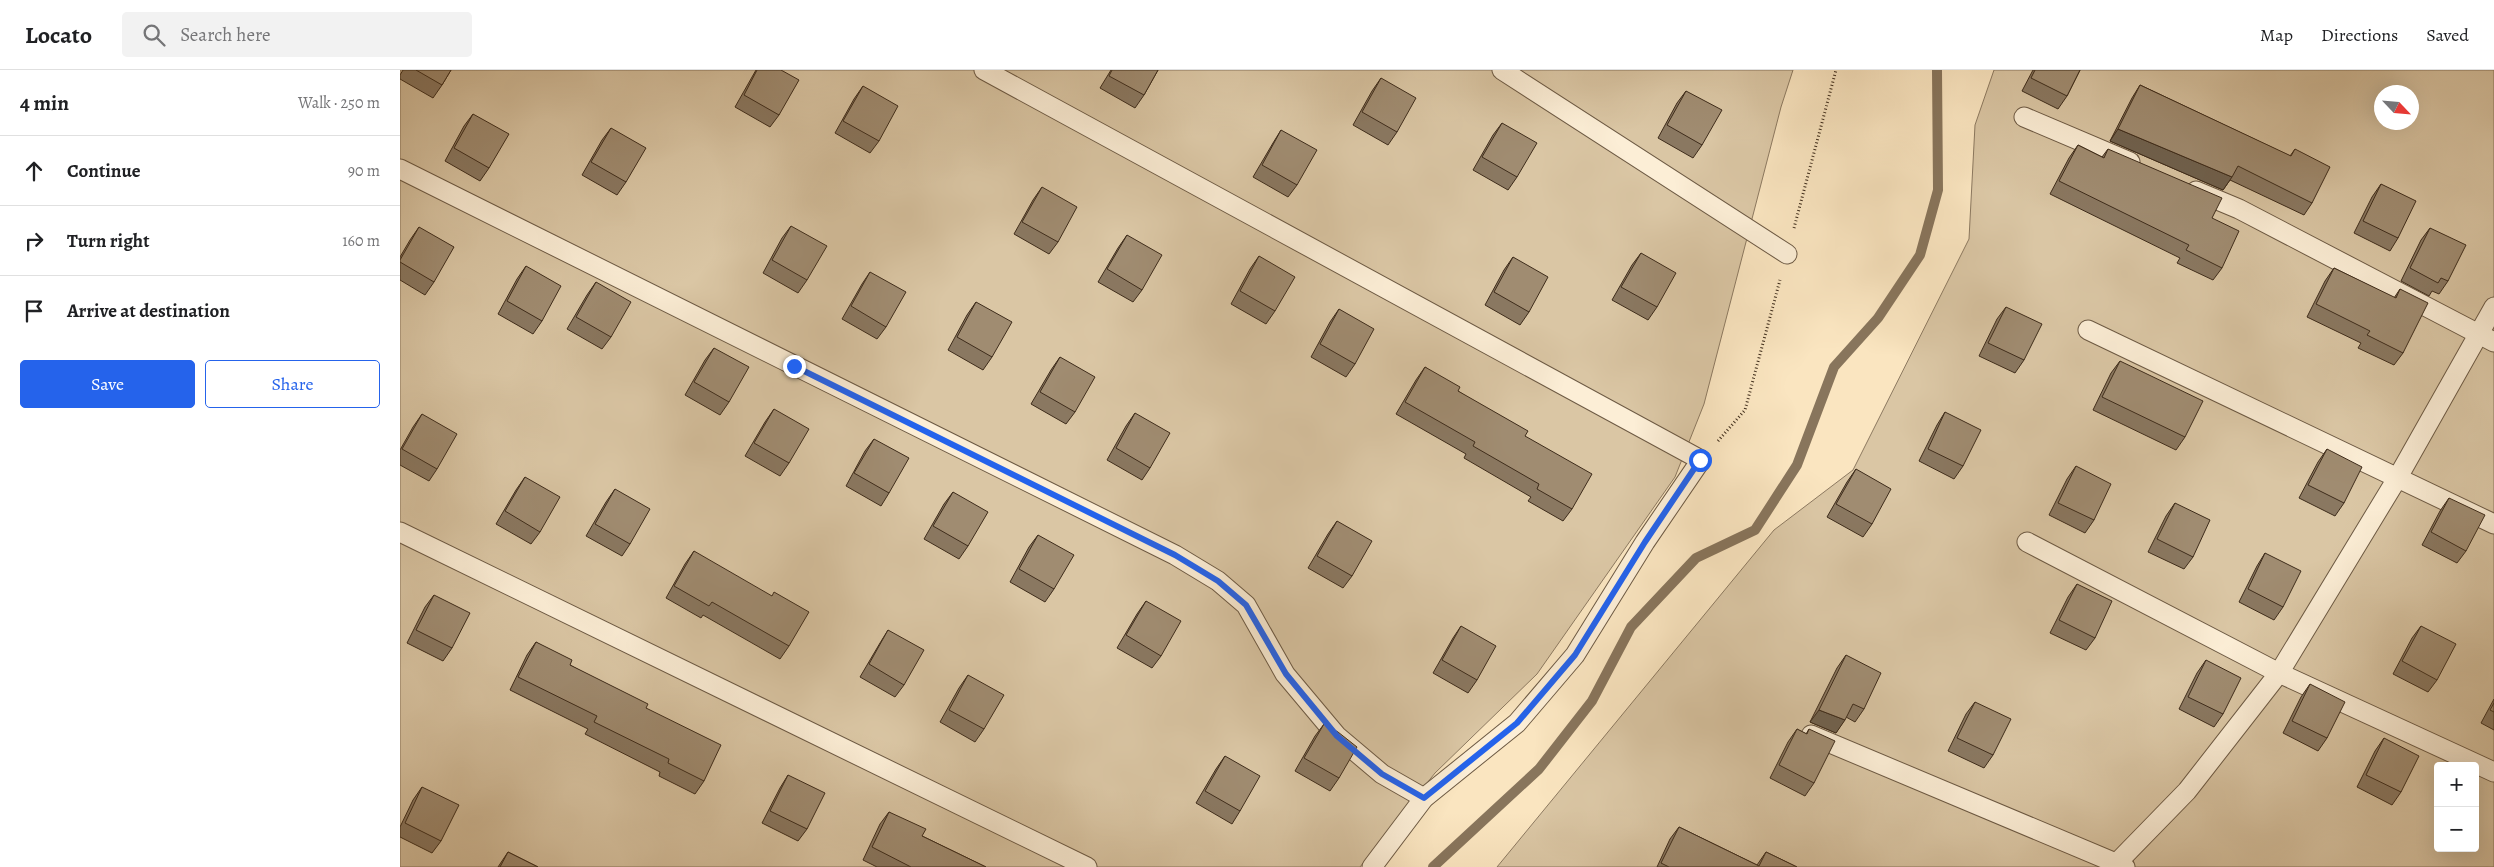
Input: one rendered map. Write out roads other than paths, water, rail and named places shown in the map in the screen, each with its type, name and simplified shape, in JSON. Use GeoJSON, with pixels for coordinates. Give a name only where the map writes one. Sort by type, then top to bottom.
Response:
{"type":"FeatureCollection","features":[{"type":"Feature","properties":{"kind":"lane"},"geometry":{"type":"LineString","coordinates":[[984,70],[1700,460],[1645,542],[1575,655],[1517,723],[1424,798],[1372,867]]}},
{"type":"Feature","properties":{"kind":"lane"},"geometry":{"type":"LineString","coordinates":[[1502,70],[1787,254]]}},
{"type":"Feature","properties":{"kind":"lane"},"geometry":{"type":"LineString","coordinates":[[2024,117],[2150,171]]}},
{"type":"Feature","properties":{"kind":"lane"},"geometry":{"type":"LineString","coordinates":[[400,169],[1175,555],[1218,581],[1246,605],[1286,674],[1337,736],[1382,774],[1424,798]]}},
{"type":"Feature","properties":{"kind":"lane"},"geometry":{"type":"LineString","coordinates":[[2176,182],[2239,209],[2487,338]]}},
{"type":"Feature","properties":{"kind":"lane"},"geometry":{"type":"LineString","coordinates":[[1807,734],[2118,866],[2187,790],[2279,672],[2398,477],[2487,338],[2494,307]]}},
{"type":"Feature","properties":{"kind":"lane"},"geometry":{"type":"LineString","coordinates":[[2088,330],[2494,524]]}},
{"type":"Feature","properties":{"kind":"lane"},"geometry":{"type":"LineString","coordinates":[[400,532],[1088,867]]}},
{"type":"Feature","properties":{"kind":"lane"},"geometry":{"type":"LineString","coordinates":[[2027,542],[2279,672],[2494,772]]}},
{"type":"Feature","properties":{"kind":"waterway"},"geometry":{"type":"LineString","coordinates":[[1433,867],[1539,769],[1592,701],[1631,627],[1696,558],[1755,530],[1797,465],[1834,367],[1878,318],[1920,255],[1938,190],[1937,70]]}}]}
